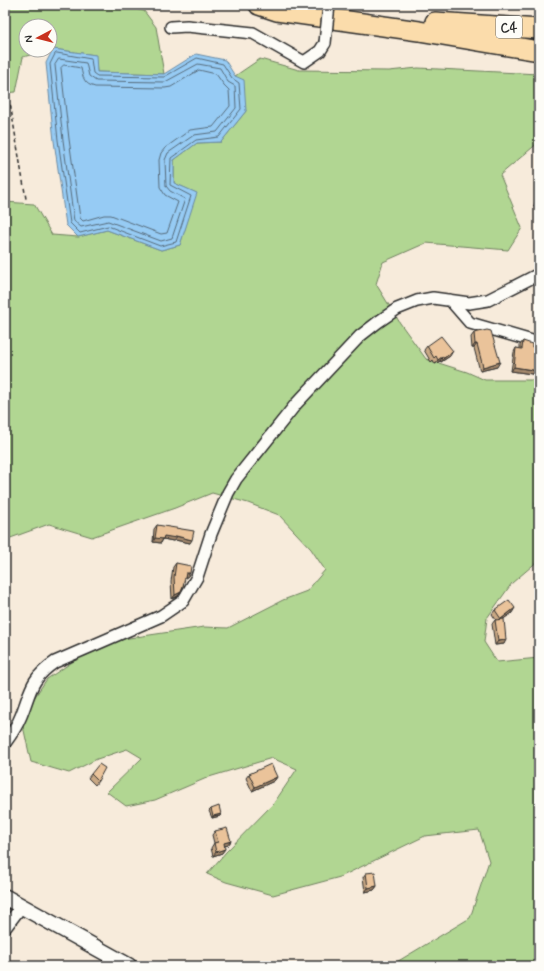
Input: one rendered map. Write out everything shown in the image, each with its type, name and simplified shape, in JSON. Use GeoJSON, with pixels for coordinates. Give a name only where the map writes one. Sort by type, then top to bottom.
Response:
{"type":"FeatureCollection","features":[{"type":"Feature","properties":{"kind":"highway"},"geometry":{"type":"LineString","coordinates":[[259,5],[278,11],[419,31],[539,51]]}},
{"type":"Feature","properties":{"kind":"highway","name":"C4"},"geometry":{"type":"LineString","coordinates":[[291,5],[400,19],[479,26],[539,29]]}},
{"type":"Feature","properties":{"kind":"highway"},"geometry":{"type":"LineString","coordinates":[[479,26],[539,22]]}},
{"type":"Feature","properties":{"kind":"main road"},"geometry":{"type":"LineString","coordinates":[[5,897],[129,966]]}},
{"type":"Feature","properties":{"kind":"street"},"geometry":{"type":"LineString","coordinates":[[171,28],[187,26],[253,33],[304,62],[320,52],[325,43],[329,5]]}},
{"type":"Feature","properties":{"kind":"street"},"geometry":{"type":"LineString","coordinates":[[5,743],[21,717],[32,685],[37,676],[45,669],[55,662],[161,616],[183,601],[197,577],[211,534],[228,493],[236,479],[296,404],[360,336],[397,309],[417,301],[434,298],[469,303],[488,300],[539,274]]}},
{"type":"Feature","properties":{"kind":"street"},"geometry":{"type":"LineString","coordinates":[[450,300],[470,323],[539,343]]}},
{"type":"Feature","properties":{"kind":"street"},"geometry":{"type":"LineString","coordinates":[[5,928],[21,907]]}},
{"type":"Feature","properties":{"kind":"path"},"geometry":{"type":"LineString","coordinates":[[5,103],[10,103],[26,199]]}},
{"type":"Feature","properties":{"kind":"green space"},"geometry":{"type":"Polygon","coordinates":[[[5,5],[117,5],[144,11],[156,27],[164,74],[97,72],[95,55],[58,50],[58,18],[18,18],[18,58],[23,58],[16,92],[5,93],[5,5]]]}},
{"type":"Feature","properties":{"kind":"green space"},"geometry":{"type":"Polygon","coordinates":[[[260,59],[299,70],[389,71],[418,68],[539,74],[539,142],[500,175],[522,228],[508,250],[426,243],[383,262],[376,284],[400,323],[426,359],[467,372],[485,380],[539,380],[539,501],[535,502],[539,524],[539,560],[512,583],[487,618],[484,642],[497,662],[539,658],[539,966],[390,966],[470,918],[489,861],[479,830],[425,836],[340,877],[273,895],[226,882],[207,874],[226,852],[274,803],[297,769],[272,758],[209,777],[155,800],[126,806],[107,792],[142,758],[127,749],[97,759],[69,773],[31,762],[21,717],[47,679],[102,642],[204,627],[228,628],[283,600],[307,591],[325,570],[311,549],[279,515],[248,503],[212,493],[175,508],[92,537],[49,524],[5,540],[5,202],[34,204],[52,235],[78,237],[107,230],[161,250],[180,245],[196,193],[174,183],[174,160],[197,143],[221,142],[246,111],[235,76],[260,59]]]}},
{"type":"Feature","properties":{"kind":"water"},"geometry":{"type":"Polygon","coordinates":[[[58,50],[96,55],[97,72],[164,74],[196,54],[225,60],[235,76],[244,80],[246,111],[221,142],[197,143],[174,160],[174,183],[197,193],[180,245],[161,250],[107,230],[78,237],[66,225],[54,141],[46,63],[48,58],[58,58],[58,50]]]}},
{"type":"Feature","properties":{"kind":"building"},"geometry":{"type":"Polygon","coordinates":[[[487,330],[491,331],[500,362],[483,367],[477,344],[475,344],[474,333],[487,330]]]}},
{"type":"Feature","properties":{"kind":"building"},"geometry":{"type":"Polygon","coordinates":[[[441,336],[453,351],[444,358],[443,356],[438,360],[436,356],[434,358],[427,346],[441,336]]]}},
{"type":"Feature","properties":{"kind":"building"},"geometry":{"type":"Polygon","coordinates":[[[523,341],[532,344],[532,347],[539,348],[539,371],[514,367],[516,348],[522,349],[523,341]]]}},
{"type":"Feature","properties":{"kind":"building"},"geometry":{"type":"Polygon","coordinates":[[[157,525],[194,531],[192,540],[176,536],[176,538],[164,536],[163,539],[155,538],[157,525]]]}},
{"type":"Feature","properties":{"kind":"building"},"geometry":{"type":"Polygon","coordinates":[[[176,563],[191,566],[190,573],[186,573],[181,592],[175,595],[174,577],[176,563]]]}},
{"type":"Feature","properties":{"kind":"building"},"geometry":{"type":"Polygon","coordinates":[[[509,600],[515,608],[501,619],[495,610],[509,600]]]}},
{"type":"Feature","properties":{"kind":"building"},"geometry":{"type":"Polygon","coordinates":[[[504,619],[506,640],[498,641],[495,620],[504,619]]]}},
{"type":"Feature","properties":{"kind":"building"},"geometry":{"type":"Polygon","coordinates":[[[99,764],[105,768],[98,781],[91,774],[99,764]]]}},
{"type":"Feature","properties":{"kind":"building"},"geometry":{"type":"Polygon","coordinates":[[[271,764],[277,777],[255,787],[249,774],[271,764]]]}},
{"type":"Feature","properties":{"kind":"building"},"geometry":{"type":"Polygon","coordinates":[[[219,806],[221,814],[213,816],[211,809],[219,806]]]}},
{"type":"Feature","properties":{"kind":"building"},"geometry":{"type":"Polygon","coordinates":[[[227,828],[231,841],[224,843],[225,849],[216,852],[214,843],[218,842],[215,831],[227,828]]]}},
{"type":"Feature","properties":{"kind":"building"},"geometry":{"type":"Polygon","coordinates":[[[375,872],[377,886],[368,888],[366,873],[375,872]]]}}]}
